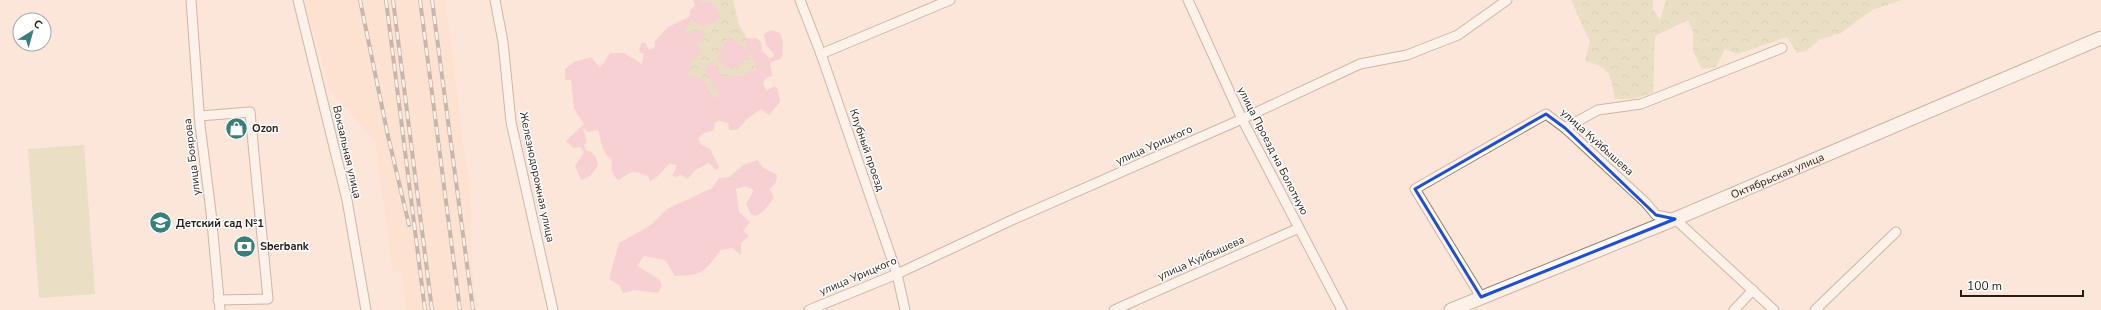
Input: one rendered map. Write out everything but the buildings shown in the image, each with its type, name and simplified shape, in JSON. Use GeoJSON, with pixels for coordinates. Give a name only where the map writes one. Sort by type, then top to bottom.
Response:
{"type":"FeatureCollection","features":[{"type":"Feature","properties":{"kind":"street","name":"улица Боярова"},"geometry":{"type":"LineString","coordinates":[[191,0],[199,116],[220,310]]}},
{"type":"Feature","properties":{"kind":"street","name":"Вокзальная улица"},"geometry":{"type":"LineString","coordinates":[[298,0],[346,200],[366,310]]}},
{"type":"Feature","properties":{"kind":"street","name":"Железнодорожная улица"},"geometry":{"type":"LineString","coordinates":[[495,0],[503,42],[511,122],[553,310]]}},
{"type":"Feature","properties":{"kind":"street","name":"Клубный проезд"},"geometry":{"type":"LineString","coordinates":[[800,0],[821,54],[897,274],[904,310]]}},
{"type":"Feature","properties":{"kind":"street"},"geometry":{"type":"LineString","coordinates":[[821,54],[950,0]]}},
{"type":"Feature","properties":{"kind":"street","name":"улица Проезд на Болотную"},"geometry":{"type":"LineString","coordinates":[[1188,0],[1242,119],[1342,310]]}},
{"type":"Feature","properties":{"kind":"street","name":"улица Урицкого"},"geometry":{"type":"LineString","coordinates":[[808,310],[897,274],[1012,220],[1242,119],[1360,64],[1407,55],[1458,35],[1507,0]]}},
{"type":"Feature","properties":{"kind":"street","name":"Октябрьская улица"},"geometry":{"type":"LineString","coordinates":[[1452,310],[1470,306],[1481,297],[1675,219],[2101,38]]}},
{"type":"Feature","properties":{"kind":"street"},"geometry":{"type":"LineString","coordinates":[[1565,128],[1598,110],[1641,104],[1782,48]]}},
{"type":"Feature","properties":{"kind":"street"},"geometry":{"type":"LineString","coordinates":[[199,116],[250,112],[268,298],[218,300]]}},
{"type":"Feature","properties":{"kind":"street","name":"улица Куйбышева"},"geometry":{"type":"LineString","coordinates":[[1481,297],[1415,190],[1546,114],[1565,128],[1646,203],[1656,215],[1675,219]]}},
{"type":"Feature","properties":{"kind":"street"},"geometry":{"type":"LineString","coordinates":[[1675,219],[1774,310]]}},
{"type":"Feature","properties":{"kind":"street","name":"улица Куйбышева"},"geometry":{"type":"LineString","coordinates":[[1114,310],[1299,228]]}},
{"type":"Feature","properties":{"kind":"street"},"geometry":{"type":"LineString","coordinates":[[1815,310],[1896,232]]}},
{"type":"Feature","properties":{"kind":"street"},"geometry":{"type":"LineString","coordinates":[[1734,310],[1753,290]]}},
{"type":"Feature","properties":{"kind":"highlighted area"},"geometry":{"type":"Polygon","coordinates":[[[1546,114],[1565,128],[1656,215],[1675,219],[1481,297],[1415,189],[1546,114]]]}},
{"type":"Feature","properties":{"kind":"shaded area"},"geometry":{"type":"Polygon","coordinates":[[[305,0],[445,0],[471,201],[472,270],[478,310],[406,310],[402,273],[393,272],[375,141],[329,89],[305,0]]]}},
{"type":"Feature","properties":{"kind":"shaded area"},"geometry":{"type":"Polygon","coordinates":[[[693,0],[707,1],[711,3],[716,8],[721,18],[705,27],[691,20],[685,33],[705,31],[705,36],[698,43],[701,55],[694,58],[688,75],[695,76],[703,80],[715,98],[719,94],[705,71],[709,63],[714,63],[723,77],[746,75],[750,70],[757,73],[751,54],[741,65],[726,69],[717,58],[729,36],[745,49],[747,38],[756,38],[761,42],[762,51],[770,58],[773,57],[774,54],[766,45],[764,34],[771,30],[780,33],[783,43],[782,58],[770,63],[772,76],[766,78],[763,82],[766,91],[774,86],[778,89],[780,102],[769,115],[761,109],[747,119],[737,130],[729,130],[728,123],[719,121],[715,123],[714,130],[704,133],[698,138],[701,145],[710,149],[719,167],[716,170],[709,163],[695,170],[688,179],[681,175],[675,177],[672,175],[676,169],[676,165],[669,164],[657,177],[650,181],[648,176],[636,172],[627,174],[619,180],[613,174],[612,159],[604,150],[598,130],[588,132],[583,128],[587,142],[584,145],[586,150],[592,152],[595,156],[598,166],[590,176],[581,180],[575,166],[584,152],[580,147],[573,148],[566,141],[584,124],[574,109],[571,80],[565,80],[565,69],[574,62],[591,57],[600,68],[610,53],[624,53],[642,64],[644,54],[639,52],[641,43],[645,43],[649,50],[655,47],[655,41],[668,27],[689,17],[690,10],[695,6],[693,0]]]}},
{"type":"Feature","properties":{"kind":"shaded area"},"geometry":{"type":"Polygon","coordinates":[[[758,160],[762,167],[777,175],[776,182],[770,189],[774,198],[763,212],[755,216],[751,214],[746,204],[754,190],[745,186],[736,189],[739,212],[750,222],[743,231],[749,236],[741,243],[741,255],[732,248],[721,250],[702,271],[692,275],[675,276],[665,260],[644,256],[637,266],[659,279],[662,286],[658,293],[634,290],[623,293],[619,285],[609,279],[619,243],[651,225],[667,209],[712,188],[719,178],[729,177],[743,165],[758,160]]]}},
{"type":"Feature","properties":{"kind":"green space"},"geometry":{"type":"Polygon","coordinates":[[[705,0],[733,0],[739,25],[747,38],[745,50],[717,58],[751,54],[757,74],[723,77],[714,63],[705,71],[719,94],[715,98],[703,80],[688,75],[698,43],[705,36],[685,33],[691,19],[705,27],[721,18],[705,0]]]}},
{"type":"Feature","properties":{"kind":"green space"},"geometry":{"type":"Polygon","coordinates":[[[1571,0],[1653,0],[1653,9],[1660,20],[1666,0],[1902,0],[1872,10],[1841,33],[1819,40],[1806,51],[1797,53],[1787,37],[1737,54],[1725,49],[1716,67],[1702,69],[1693,51],[1693,32],[1688,20],[1655,36],[1653,93],[1633,99],[1615,99],[1608,73],[1600,66],[1585,61],[1590,42],[1571,0]]]}},
{"type":"Feature","properties":{"kind":"green space"},"geometry":{"type":"Polygon","coordinates":[[[84,145],[95,294],[39,298],[28,149],[84,145]]]}},
{"type":"Feature","properties":{"kind":"railway"},"geometry":{"type":"LineString","coordinates":[[360,0],[388,136],[409,225]]}},
{"type":"Feature","properties":{"kind":"railway"},"geometry":{"type":"LineString","coordinates":[[386,0],[425,310]]}},
{"type":"Feature","properties":{"kind":"railway"},"geometry":{"type":"LineString","coordinates":[[393,0],[432,310]]}},
{"type":"Feature","properties":{"kind":"railway"},"geometry":{"type":"LineString","coordinates":[[420,0],[460,310]]}},
{"type":"Feature","properties":{"kind":"railway"},"geometry":{"type":"LineString","coordinates":[[432,0],[473,310]]}},
{"type":"Feature","properties":{"kind":"place","name":"Ozon"},"geometry":{"type":"Point","coordinates":[237,128]}},
{"type":"Feature","properties":{"kind":"place","name":"Детский сад №1"},"geometry":{"type":"Point","coordinates":[160,223]}},
{"type":"Feature","properties":{"kind":"place","name":"Sberbank"},"geometry":{"type":"Point","coordinates":[244,246]}}]}
